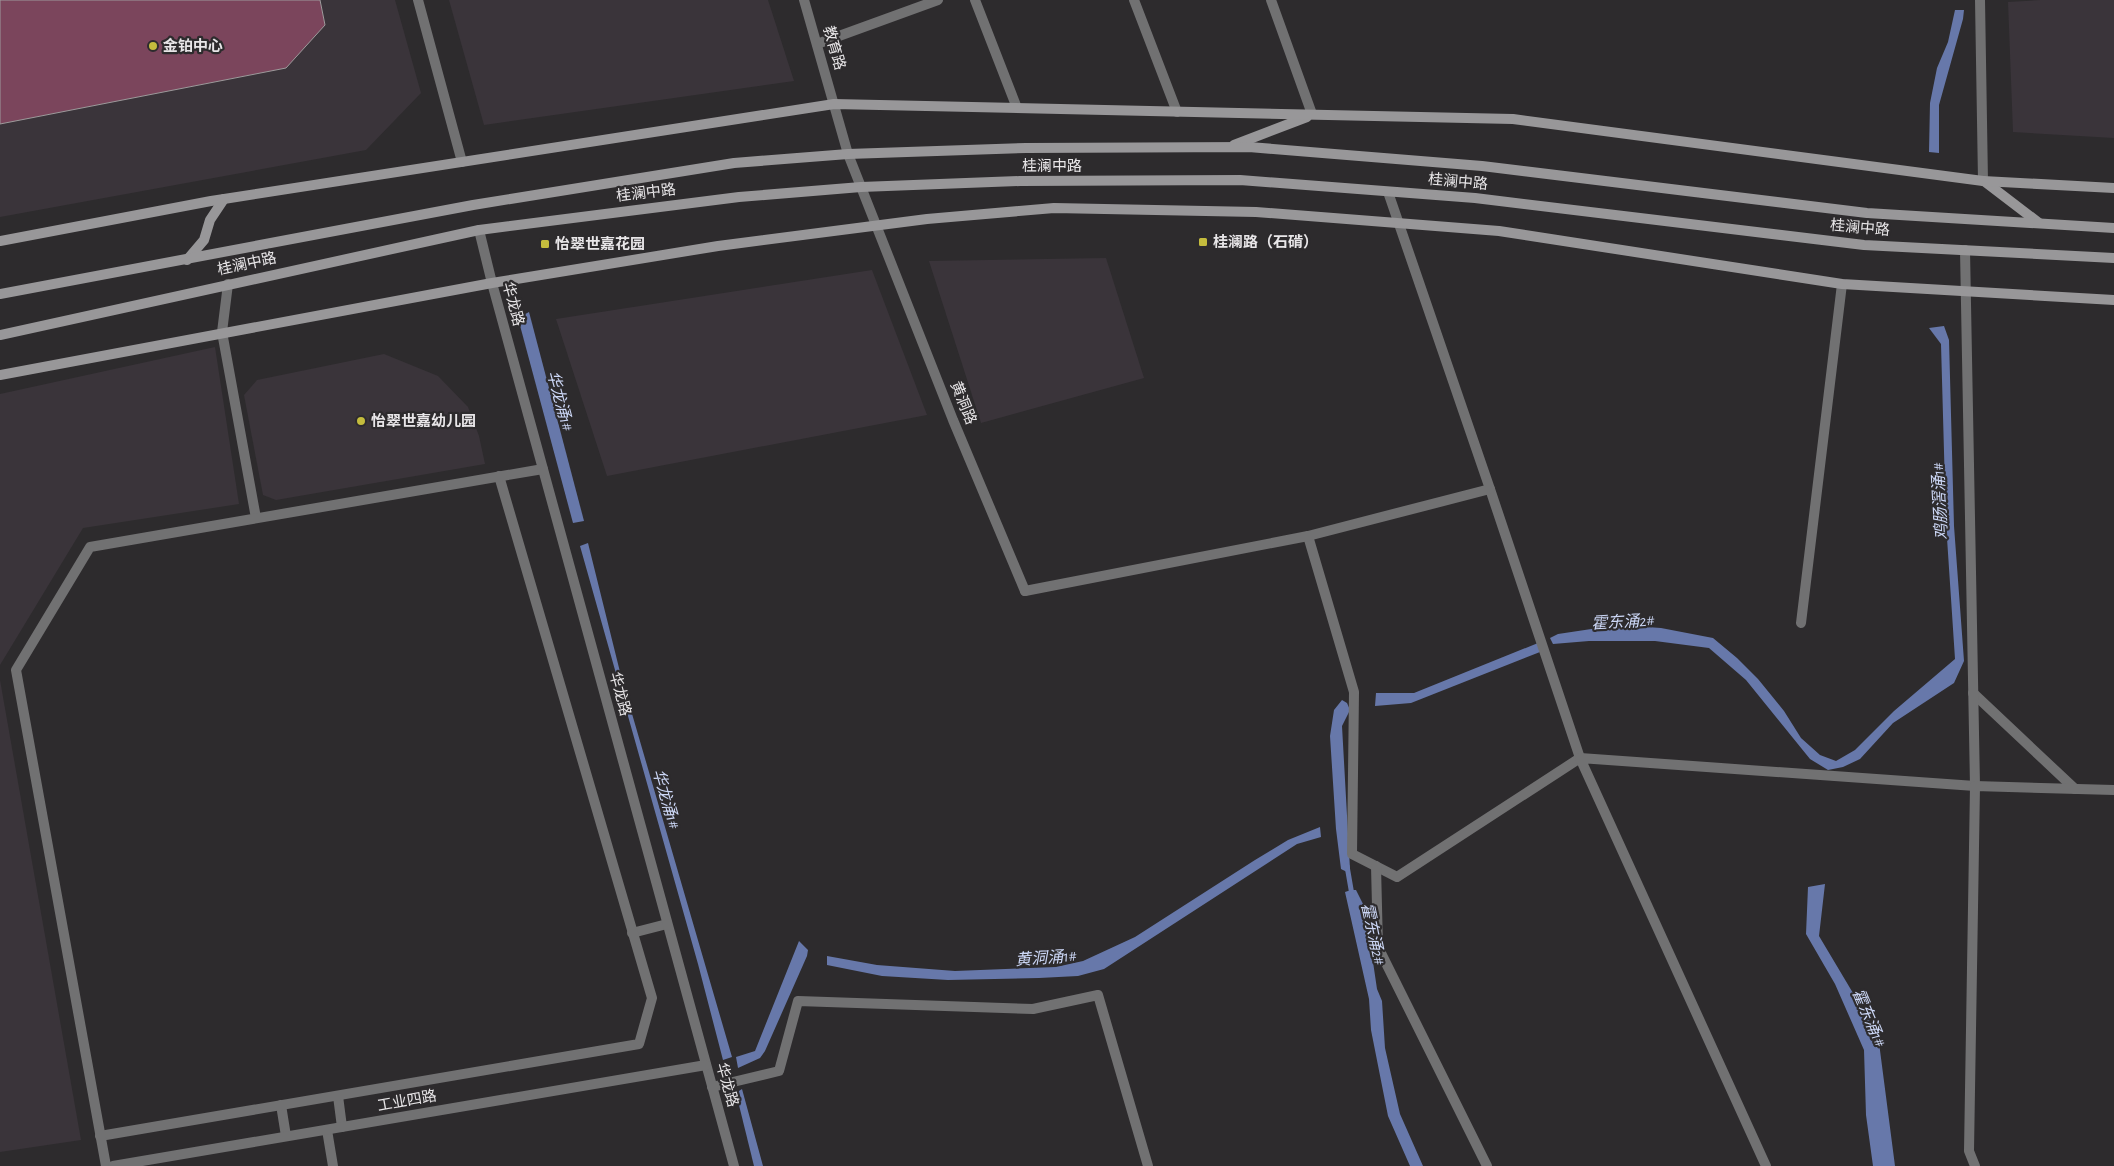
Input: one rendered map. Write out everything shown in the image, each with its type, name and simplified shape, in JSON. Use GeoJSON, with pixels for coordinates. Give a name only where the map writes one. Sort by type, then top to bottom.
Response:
{"type":"FeatureCollection","features":[{"type":"Feature","properties":{"kind":"main road"},"geometry":{"type":"LineString","coordinates":[[0,241],[224,199],[834,104],[1513,118],[1983,181],[2114,188]]}},
{"type":"Feature","properties":{"kind":"main road"},"geometry":{"type":"LineString","coordinates":[[1229,147],[1312,114]]}},
{"type":"Feature","properties":{"kind":"main road","name":"桂澜中路"},"geometry":{"type":"LineString","coordinates":[[0,294],[492,202],[734,163],[848,154],[1026,148],[1229,147],[1482,166],[1867,213],[2114,228]]}},
{"type":"Feature","properties":{"kind":"main road","name":"桂澜中路"},"geometry":{"type":"LineString","coordinates":[[0,335],[479,230],[739,197],[861,187],[1020,181],[1240,180],[1475,198],[1864,245],[2114,258]]}},
{"type":"Feature","properties":{"kind":"main road"},"geometry":{"type":"LineString","coordinates":[[1983,181],[2038,223]]}},
{"type":"Feature","properties":{"kind":"main road"},"geometry":{"type":"LineString","coordinates":[[186,260],[204,240],[210,220],[224,199]]}},
{"type":"Feature","properties":{"kind":"main road"},"geometry":{"type":"LineString","coordinates":[[0,375],[492,283],[718,246],[927,219],[1054,208],[1256,212],[1499,232],[1842,284],[2114,300]]}},
{"type":"Feature","properties":{"kind":"street"},"geometry":{"type":"LineString","coordinates":[[418,0],[462,162]]}},
{"type":"Feature","properties":{"kind":"street","name":"教育路"},"geometry":{"type":"LineString","coordinates":[[804,0],[848,154]]}},
{"type":"Feature","properties":{"kind":"street"},"geometry":{"type":"LineString","coordinates":[[817,44],[938,0]]}},
{"type":"Feature","properties":{"kind":"street"},"geometry":{"type":"LineString","coordinates":[[976,0],[1017,108]]}},
{"type":"Feature","properties":{"kind":"street"},"geometry":{"type":"LineString","coordinates":[[1134,0],[1177,112]]}},
{"type":"Feature","properties":{"kind":"street"},"geometry":{"type":"LineString","coordinates":[[1271,0],[1312,114]]}},
{"type":"Feature","properties":{"kind":"street"},"geometry":{"type":"LineString","coordinates":[[1980,0],[1983,181]]}},
{"type":"Feature","properties":{"kind":"street","name":"黄洞路"},"geometry":{"type":"LineString","coordinates":[[848,154],[953,420],[1025,591],[1308,536]]}},
{"type":"Feature","properties":{"kind":"street"},"geometry":{"type":"LineString","coordinates":[[1388,192],[1580,758],[1766,1166]]}},
{"type":"Feature","properties":{"kind":"street","name":"华龙路"},"geometry":{"type":"LineString","coordinates":[[479,230],[734,1166]]}},
{"type":"Feature","properties":{"kind":"street"},"geometry":{"type":"LineString","coordinates":[[1965,250],[1975,786],[1969,1151],[1974,1166]]}},
{"type":"Feature","properties":{"kind":"street"},"geometry":{"type":"LineString","coordinates":[[228,284],[222,332],[256,518]]}},
{"type":"Feature","properties":{"kind":"street"},"geometry":{"type":"LineString","coordinates":[[1801,623],[1842,284]]}},
{"type":"Feature","properties":{"kind":"street"},"geometry":{"type":"LineString","coordinates":[[106,1166],[16,670],[90,546],[543,469]]}},
{"type":"Feature","properties":{"kind":"street"},"geometry":{"type":"LineString","coordinates":[[100,1136],[639,1044],[652,998],[499,476]]}},
{"type":"Feature","properties":{"kind":"street"},"geometry":{"type":"LineString","coordinates":[[1490,489],[1308,536],[1354,692],[1352,854],[1397,877],[1580,758],[1975,786],[2114,790]]}},
{"type":"Feature","properties":{"kind":"street"},"geometry":{"type":"LineString","coordinates":[[1973,693],[2075,789]]}},
{"type":"Feature","properties":{"kind":"street"},"geometry":{"type":"LineString","coordinates":[[1376,866],[1378,947],[1487,1166]]}},
{"type":"Feature","properties":{"kind":"street"},"geometry":{"type":"LineString","coordinates":[[632,933],[667,924]]}},
{"type":"Feature","properties":{"kind":"street"},"geometry":{"type":"LineString","coordinates":[[712,1087],[780,1071],[798,1001],[1033,1009],[1098,995],[1148,1166]]}},
{"type":"Feature","properties":{"kind":"street","name":"工业四路"},"geometry":{"type":"LineString","coordinates":[[113,1166],[706,1065]]}},
{"type":"Feature","properties":{"kind":"street"},"geometry":{"type":"LineString","coordinates":[[338,1096],[342,1127]]}},
{"type":"Feature","properties":{"kind":"street"},"geometry":{"type":"LineString","coordinates":[[281,1106],[286,1136]]}},
{"type":"Feature","properties":{"kind":"street"},"geometry":{"type":"LineString","coordinates":[[327,1130],[333,1166]]}},
{"type":"Feature","properties":{"kind":"shaded area"},"geometry":{"type":"Polygon","coordinates":[[[0,0],[395,0],[421,93],[366,150],[0,217],[0,0]]]}},
{"type":"Feature","properties":{"kind":"shaded area"},"geometry":{"type":"Polygon","coordinates":[[[449,0],[768,0],[794,81],[484,125],[449,0]]]}},
{"type":"Feature","properties":{"kind":"shaded area"},"geometry":{"type":"Polygon","coordinates":[[[2114,0],[2114,138],[2013,132],[2008,2],[2114,0]]]}},
{"type":"Feature","properties":{"kind":"shaded area"},"geometry":{"type":"Polygon","coordinates":[[[1106,258],[1144,378],[981,423],[929,261],[1106,258]]]}},
{"type":"Feature","properties":{"kind":"shaded area"},"geometry":{"type":"Polygon","coordinates":[[[872,270],[927,415],[607,476],[556,319],[872,270]]]}},
{"type":"Feature","properties":{"kind":"shaded area"},"geometry":{"type":"Polygon","coordinates":[[[215,347],[239,504],[83,528],[0,665],[0,394],[215,347]]]}},
{"type":"Feature","properties":{"kind":"shaded area","name":"怡翠世嘉幼儿园"},"geometry":{"type":"Polygon","coordinates":[[[384,354],[438,376],[468,407],[479,436],[485,464],[276,500],[263,495],[244,395],[257,380],[384,354]]]}},
{"type":"Feature","properties":{"kind":"shaded area"},"geometry":{"type":"Polygon","coordinates":[[[0,680],[81,1140],[0,1152],[0,680]]]}},
{"type":"Feature","properties":{"kind":"water"},"geometry":{"type":"Polygon","coordinates":[[[1955,10],[1964,10],[1939,105],[1939,153],[1929,152],[1930,103],[1937,68],[1948,42],[1955,10]]]}},
{"type":"Feature","properties":{"kind":"water"},"geometry":{"type":"Polygon","coordinates":[[[529,312],[584,521],[573,523],[518,318],[529,312]]]}},
{"type":"Feature","properties":{"kind":"water"},"geometry":{"type":"Polygon","coordinates":[[[1944,326],[1949,340],[1954,526],[1964,661],[1954,683],[1893,723],[1860,759],[1843,767],[1828,770],[1810,759],[1746,680],[1709,648],[1655,641],[1589,641],[1553,644],[1550,638],[1558,634],[1618,625],[1661,628],[1713,638],[1758,679],[1784,711],[1801,738],[1820,755],[1836,761],[1855,750],[1894,711],[1955,659],[1946,523],[1941,344],[1929,328],[1944,326]]]}},
{"type":"Feature","properties":{"kind":"water"},"geometry":{"type":"Polygon","coordinates":[[[588,543],[621,676],[732,1057],[723,1060],[698,964],[580,546],[588,543]]]}},
{"type":"Feature","properties":{"kind":"water"},"geometry":{"type":"Polygon","coordinates":[[[1538,643],[1540,652],[1411,703],[1375,706],[1376,693],[1414,693],[1538,643]]]}},
{"type":"Feature","properties":{"kind":"water"},"geometry":{"type":"Polygon","coordinates":[[[1342,700],[1347,703],[1350,710],[1342,726],[1350,869],[1347,872],[1341,869],[1336,829],[1330,736],[1334,710],[1342,700]]]}},
{"type":"Feature","properties":{"kind":"water"},"geometry":{"type":"Polygon","coordinates":[[[1320,827],[1321,837],[1297,844],[1104,969],[1078,976],[948,980],[882,976],[827,965],[827,956],[877,965],[955,971],[1056,967],[1083,961],[1135,937],[1288,840],[1320,827]]]}},
{"type":"Feature","properties":{"kind":"water"},"geometry":{"type":"Polygon","coordinates":[[[1825,884],[1819,936],[1878,1035],[1895,1166],[1873,1166],[1866,1115],[1864,1050],[1835,984],[1806,934],[1808,887],[1825,884]]]}},
{"type":"Feature","properties":{"kind":"water"},"geometry":{"type":"Polygon","coordinates":[[[1356,890],[1365,908],[1377,989],[1382,1001],[1385,1048],[1400,1114],[1423,1166],[1410,1166],[1388,1116],[1371,1030],[1369,999],[1345,892],[1356,890]]]}},
{"type":"Feature","properties":{"kind":"water"},"geometry":{"type":"Polygon","coordinates":[[[799,941],[808,950],[807,956],[765,1051],[760,1058],[738,1068],[736,1057],[755,1051],[799,941]]]}},
{"type":"Feature","properties":{"kind":"water"},"geometry":{"type":"Polygon","coordinates":[[[742,1089],[763,1166],[754,1166],[736,1093],[742,1089]]]}},
{"type":"Feature","properties":{"kind":"building","name":"金铂中心"},"geometry":{"type":"Polygon","coordinates":[[[0,0],[320,0],[325,25],[286,68],[0,124],[0,0]]]}},
{"type":"Feature","properties":{"kind":"waterway","name":"霍东涌2#"},"geometry":{"type":"LineString","coordinates":[[1347,866],[1352,895]]}},
{"type":"Feature","properties":{"kind":"place","name":"金铂中心"},"geometry":{"type":"Point","coordinates":[153,46]}},
{"type":"Feature","properties":{"kind":"place","name":"桂澜路（石𬒔）"},"geometry":{"type":"Point","coordinates":[1203,242]}},
{"type":"Feature","properties":{"kind":"place","name":"怡翠世嘉花园"},"geometry":{"type":"Point","coordinates":[545,244]}},
{"type":"Feature","properties":{"kind":"place","name":"怡翠世嘉幼儿园"},"geometry":{"type":"Point","coordinates":[361,421]}},
{"type":"Feature","properties":{"kind":"water label","name":"华龙涌1#"},"geometry":{"type":"Point","coordinates":[560,401]}},
{"type":"Feature","properties":{"kind":"water label","name":"鸡肠滘涌1#"},"geometry":{"type":"Point","coordinates":[1940,501]}},
{"type":"Feature","properties":{"kind":"water label","name":"华龙涌1#"},"geometry":{"type":"Point","coordinates":[666,799]}},
{"type":"Feature","properties":{"kind":"water label","name":"黄洞涌1#"},"geometry":{"type":"Point","coordinates":[1046,958]}},
{"type":"Feature","properties":{"kind":"water label","name":"霍东涌1#"},"geometry":{"type":"Point","coordinates":[1869,1018]}}]}
